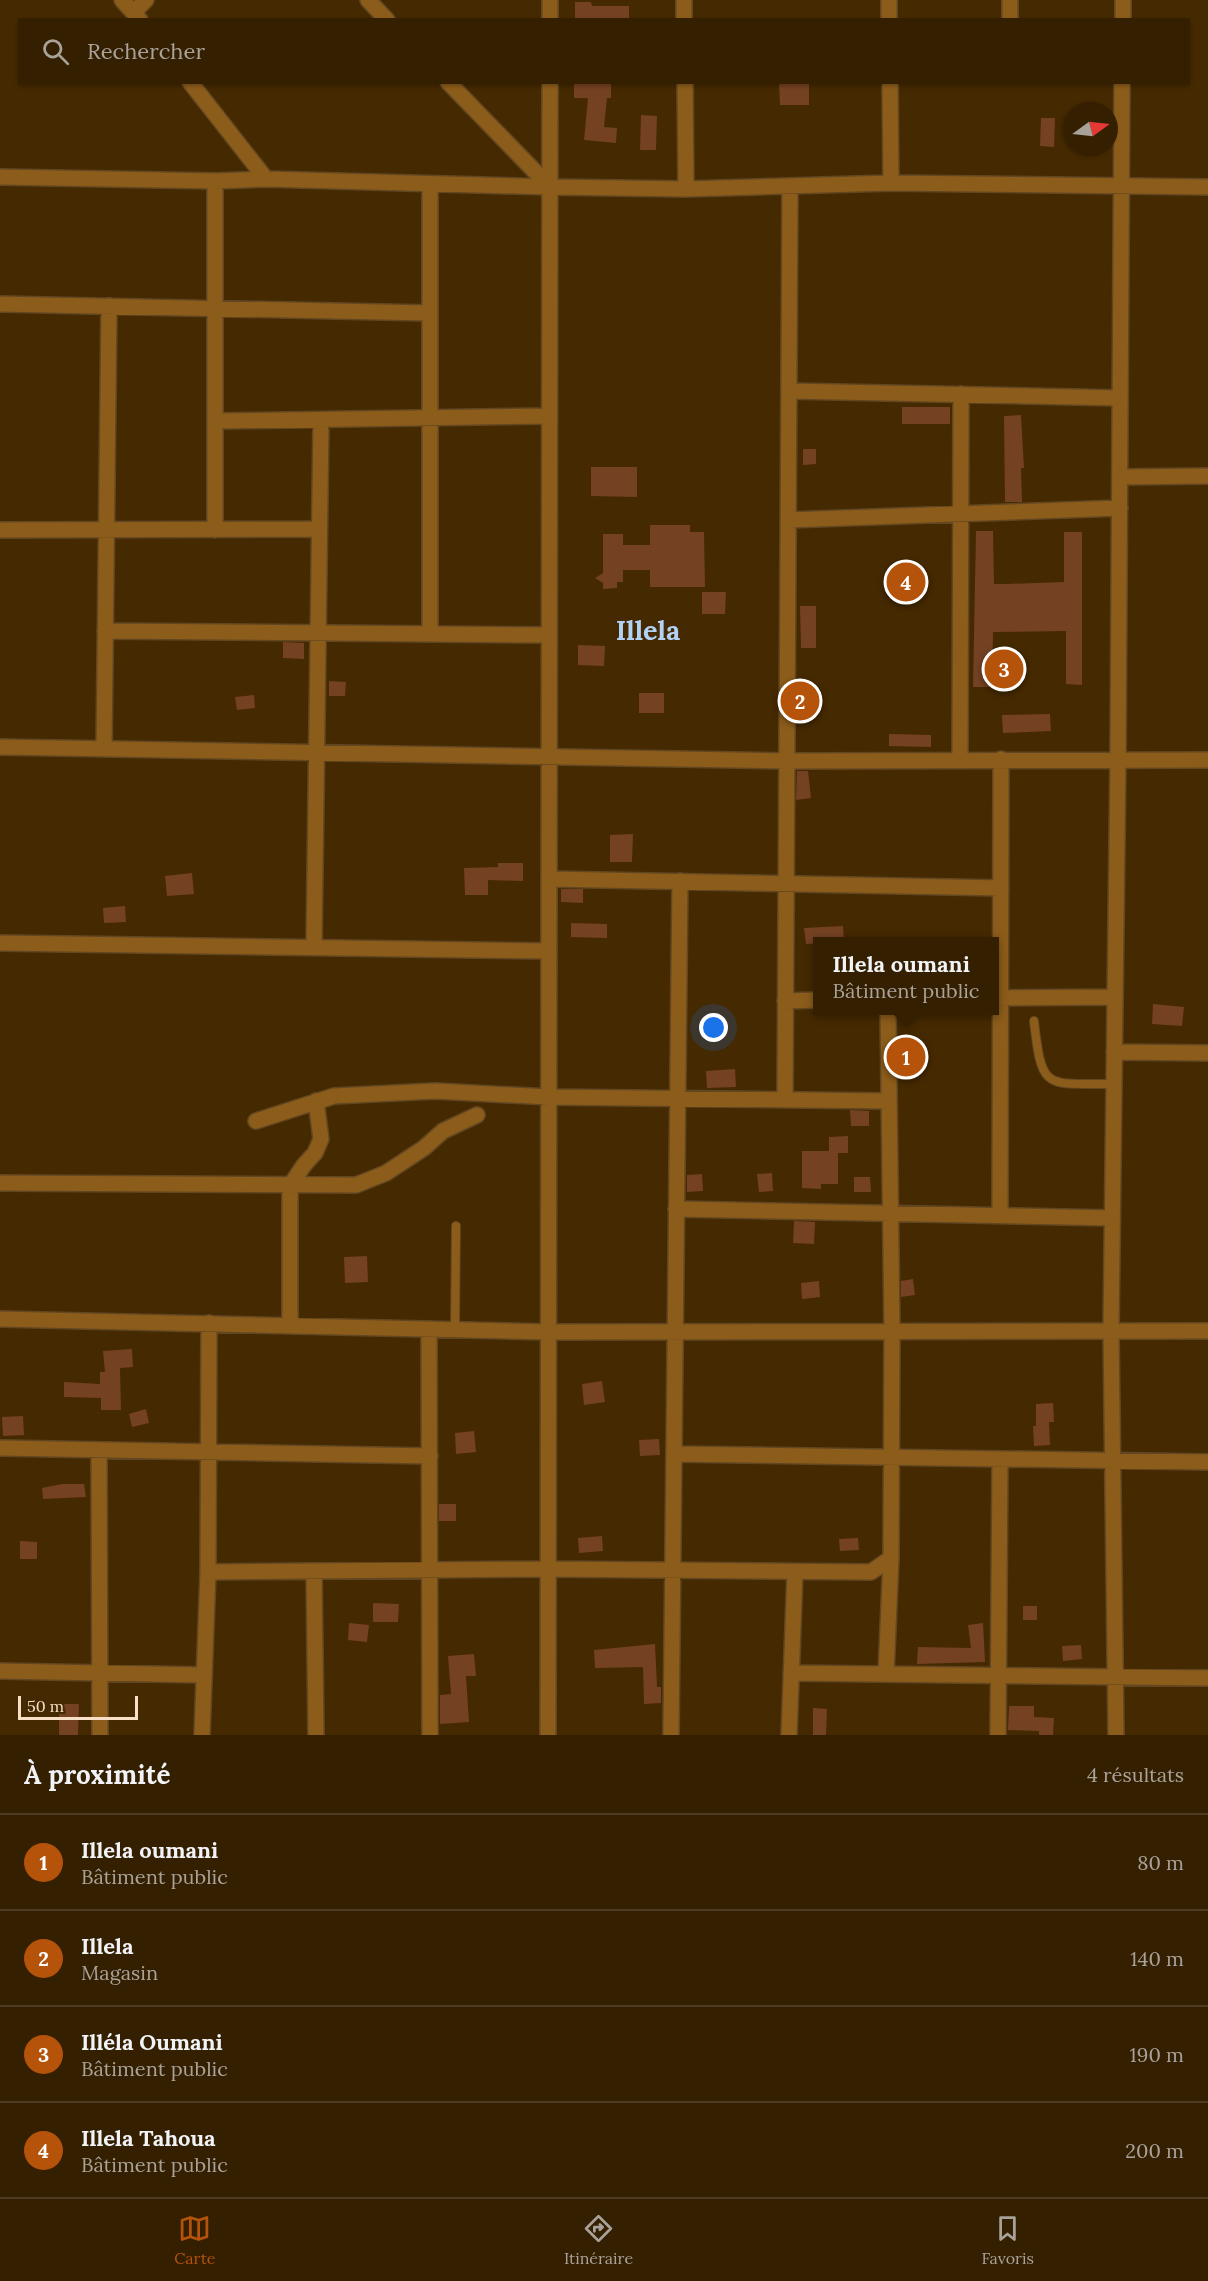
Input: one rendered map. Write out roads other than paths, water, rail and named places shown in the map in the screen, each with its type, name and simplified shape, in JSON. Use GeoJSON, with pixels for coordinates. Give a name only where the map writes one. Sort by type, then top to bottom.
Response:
{"type":"FeatureCollection","features":[{"type":"Feature","properties":{"kind":"street"},"geometry":{"type":"LineString","coordinates":[[122,0],[137,16],[146,0]]}},
{"type":"Feature","properties":{"kind":"street"},"geometry":{"type":"LineString","coordinates":[[368,0],[385,18]]}},
{"type":"Feature","properties":{"kind":"street"},"geometry":{"type":"LineString","coordinates":[[550,0],[550,18]]}},
{"type":"Feature","properties":{"kind":"street"},"geometry":{"type":"LineString","coordinates":[[684,0],[684,18]]}},
{"type":"Feature","properties":{"kind":"street"},"geometry":{"type":"LineString","coordinates":[[889,0],[890,18]]}},
{"type":"Feature","properties":{"kind":"street"},"geometry":{"type":"LineString","coordinates":[[1010,0],[1010,18]]}},
{"type":"Feature","properties":{"kind":"street"},"geometry":{"type":"LineString","coordinates":[[1123,0],[1123,18]]}},
{"type":"Feature","properties":{"kind":"street"},"geometry":{"type":"LineString","coordinates":[[192,84],[266,179]]}},
{"type":"Feature","properties":{"kind":"street"},"geometry":{"type":"LineString","coordinates":[[450,84],[550,187]]}},
{"type":"Feature","properties":{"kind":"street"},"geometry":{"type":"LineString","coordinates":[[548,1735],[550,84]]}},
{"type":"Feature","properties":{"kind":"street"},"geometry":{"type":"LineString","coordinates":[[685,84],[686,189]]}},
{"type":"Feature","properties":{"kind":"street"},"geometry":{"type":"LineString","coordinates":[[890,84],[891,183]]}},
{"type":"Feature","properties":{"kind":"street"},"geometry":{"type":"LineString","coordinates":[[1116,1735],[1111,1331],[1118,758],[1122,84]]}},
{"type":"Feature","properties":{"kind":"street"},"geometry":{"type":"LineString","coordinates":[[0,177],[215,181],[266,179],[430,185],[686,189],[891,183],[1208,187]]}},
{"type":"Feature","properties":{"kind":"street"},"geometry":{"type":"LineString","coordinates":[[215,181],[215,530]]}},
{"type":"Feature","properties":{"kind":"street"},"geometry":{"type":"LineString","coordinates":[[430,185],[428,313],[430,634]]}},
{"type":"Feature","properties":{"kind":"street"},"geometry":{"type":"LineString","coordinates":[[785,1100],[790,186]]}},
{"type":"Feature","properties":{"kind":"street"},"geometry":{"type":"LineString","coordinates":[[0,304],[428,313]]}},
{"type":"Feature","properties":{"kind":"street"},"geometry":{"type":"LineString","coordinates":[[104,748],[109,306]]}},
{"type":"Feature","properties":{"kind":"street"},"geometry":{"type":"LineString","coordinates":[[789,391],[1120,398]]}},
{"type":"Feature","properties":{"kind":"street"},"geometry":{"type":"LineString","coordinates":[[960,760],[961,394]]}},
{"type":"Feature","properties":{"kind":"street"},"geometry":{"type":"LineString","coordinates":[[215,422],[549,416]]}},
{"type":"Feature","properties":{"kind":"street"},"geometry":{"type":"LineString","coordinates":[[314,947],[321,420]]}},
{"type":"Feature","properties":{"kind":"street"},"geometry":{"type":"LineString","coordinates":[[1120,477],[1208,476]]}},
{"type":"Feature","properties":{"kind":"street"},"geometry":{"type":"LineString","coordinates":[[788,520],[1120,508]]}},
{"type":"Feature","properties":{"kind":"street"},"geometry":{"type":"LineString","coordinates":[[0,530],[319,529]]}},
{"type":"Feature","properties":{"kind":"street"},"geometry":{"type":"LineString","coordinates":[[105,632],[549,635]]}},
{"type":"Feature","properties":{"kind":"street"},"geometry":{"type":"LineString","coordinates":[[0,747],[787,761],[1118,758],[1208,760]]}},
{"type":"Feature","properties":{"kind":"street"},"geometry":{"type":"LineString","coordinates":[[999,961],[1001,759]]}},
{"type":"Feature","properties":{"kind":"street"},"geometry":{"type":"LineString","coordinates":[[549,879],[1001,888]]}},
{"type":"Feature","properties":{"kind":"street"},"geometry":{"type":"LineString","coordinates":[[670,1735],[680,881]]}},
{"type":"Feature","properties":{"kind":"street"},"geometry":{"type":"LineString","coordinates":[[0,943],[549,951]]}},
{"type":"Feature","properties":{"kind":"street"},"geometry":{"type":"LineString","coordinates":[[999,998],[1115,997]]}},
{"type":"Feature","properties":{"kind":"street"},"geometry":{"type":"LineString","coordinates":[[785,1001],[813,1000]]}},
{"type":"Feature","properties":{"kind":"street"},"geometry":{"type":"LineString","coordinates":[[886,1674],[891,1558],[892,1330],[888,1015]]}},
{"type":"Feature","properties":{"kind":"street"},"geometry":{"type":"LineString","coordinates":[[998,1015],[1000,1216]]}},
{"type":"Feature","properties":{"kind":"street"},"geometry":{"type":"LineString","coordinates":[[1114,1052],[1208,1053]]}},
{"type":"Feature","properties":{"kind":"street"},"geometry":{"type":"LineString","coordinates":[[256,1121],[334,1096],[435,1091],[549,1097],[889,1101]]}},
{"type":"Feature","properties":{"kind":"street"},"geometry":{"type":"LineString","coordinates":[[290,1325],[290,1186],[304,1165],[315,1154],[321,1139],[316,1101]]}},
{"type":"Feature","properties":{"kind":"street"},"geometry":{"type":"LineString","coordinates":[[0,1183],[356,1185],[386,1173],[424,1148],[442,1131],[477,1115]]}},
{"type":"Feature","properties":{"kind":"street"},"geometry":{"type":"LineString","coordinates":[[676,1209],[1112,1218]]}},
{"type":"Feature","properties":{"kind":"street"},"geometry":{"type":"LineString","coordinates":[[0,1319],[549,1332],[1208,1331]]}},
{"type":"Feature","properties":{"kind":"street"},"geometry":{"type":"LineString","coordinates":[[202,1735],[208,1572],[209,1323]]}},
{"type":"Feature","properties":{"kind":"street"},"geometry":{"type":"LineString","coordinates":[[429,1329],[430,1735]]}},
{"type":"Feature","properties":{"kind":"street"},"geometry":{"type":"LineString","coordinates":[[0,1448],[430,1456]]}},
{"type":"Feature","properties":{"kind":"street"},"geometry":{"type":"LineString","coordinates":[[99,1450],[100,1735]]}},
{"type":"Feature","properties":{"kind":"street"},"geometry":{"type":"LineString","coordinates":[[674,1454],[1208,1462]]}},
{"type":"Feature","properties":{"kind":"street"},"geometry":{"type":"LineString","coordinates":[[998,1735],[1000,1460]]}},
{"type":"Feature","properties":{"kind":"street"},"geometry":{"type":"LineString","coordinates":[[208,1572],[548,1569],[871,1572],[891,1558]]}},
{"type":"Feature","properties":{"kind":"street"},"geometry":{"type":"LineString","coordinates":[[314,1571],[316,1735]]}},
{"type":"Feature","properties":{"kind":"street"},"geometry":{"type":"LineString","coordinates":[[789,1735],[795,1572]]}},
{"type":"Feature","properties":{"kind":"street"},"geometry":{"type":"LineString","coordinates":[[0,1671],[100,1675],[204,1675]]}},
{"type":"Feature","properties":{"kind":"street"},"geometry":{"type":"LineString","coordinates":[[791,1673],[1208,1678]]}},
{"type":"Feature","properties":{"kind":"lane"},"geometry":{"type":"LineString","coordinates":[[1034,1021],[1038,1059],[1043,1072],[1049,1078],[1058,1083],[1114,1084]]}},
{"type":"Feature","properties":{"kind":"lane"},"geometry":{"type":"LineString","coordinates":[[455,1329],[456,1226]]}},
{"type":"Feature","properties":{"kind":"place","name":"Illela Tahoua"},"geometry":{"type":"Point","coordinates":[906,582]}},
{"type":"Feature","properties":{"kind":"place","name":"Illéla Oumani"},"geometry":{"type":"Point","coordinates":[1004,669]}},
{"type":"Feature","properties":{"kind":"place","name":"Illela"},"geometry":{"type":"Point","coordinates":[800,701]}},
{"type":"Feature","properties":{"kind":"place","name":"Illela oumani"},"geometry":{"type":"Point","coordinates":[906,1057]}},
{"type":"Feature","properties":{"kind":"district","name":"Illela"},"geometry":{"type":"Point","coordinates":[648,631]}}]}
